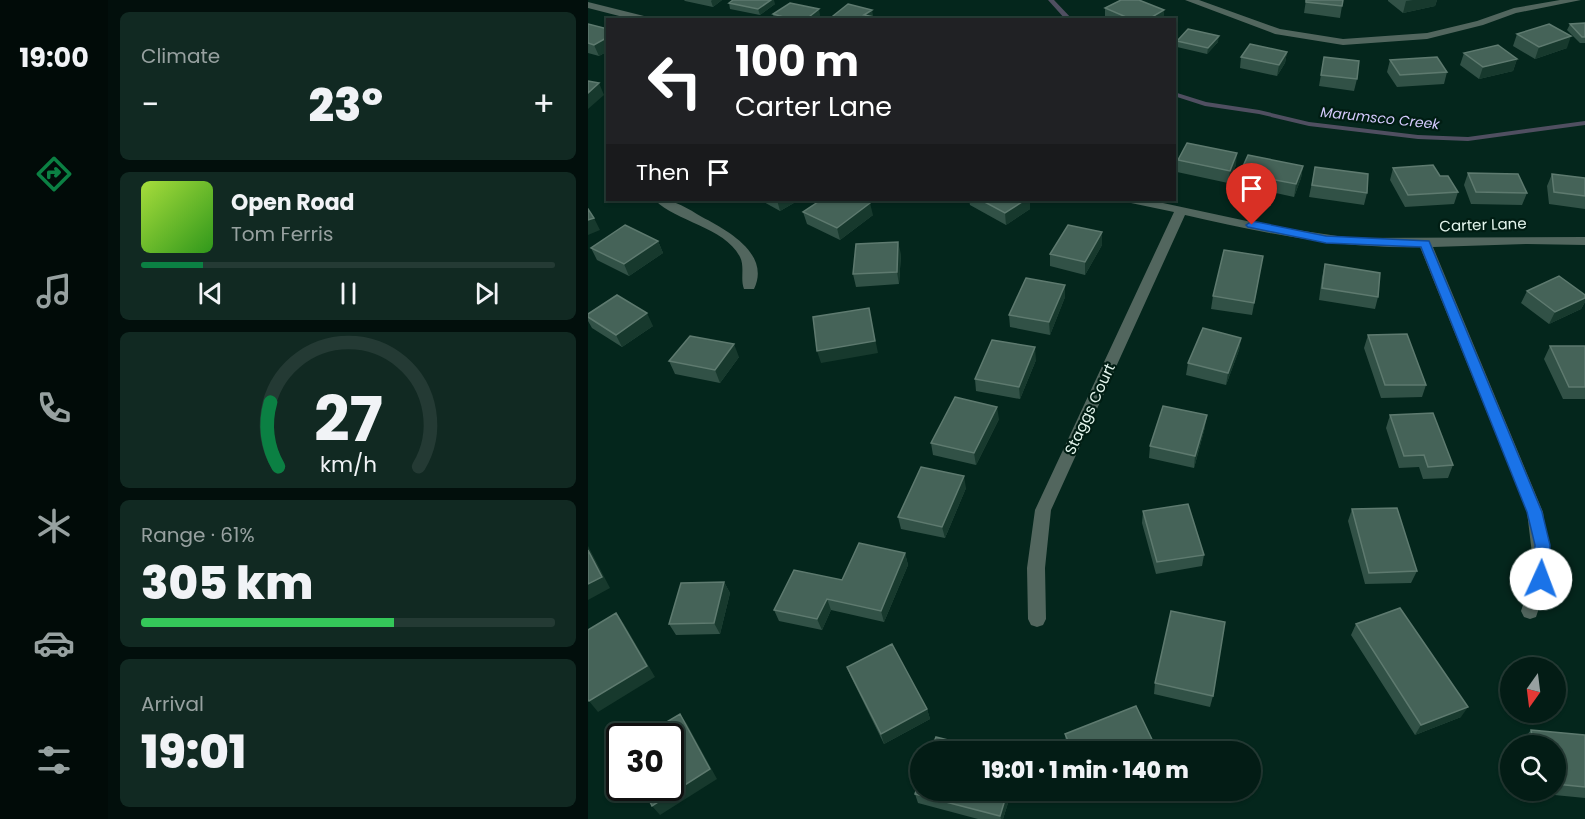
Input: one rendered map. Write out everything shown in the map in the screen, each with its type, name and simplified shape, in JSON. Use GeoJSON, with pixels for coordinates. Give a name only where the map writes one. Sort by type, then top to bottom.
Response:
{"type":"FeatureCollection","features":[{"type":"Feature","properties":{"kind":"street"},"geometry":{"type":"LineString","coordinates":[[1190,0],[1278,32],[1343,42],[1427,36],[1480,23],[1514,11],[1575,0]]}},
{"type":"Feature","properties":{"kind":"street"},"geometry":{"type":"LineString","coordinates":[[588,5],[641,18]]}},
{"type":"Feature","properties":{"kind":"street"},"geometry":{"type":"LineString","coordinates":[[663,201],[729,239],[745,252],[751,270],[749,286]]}},
{"type":"Feature","properties":{"kind":"street","name":"Carter Lane"},"geometry":{"type":"LineString","coordinates":[[1140,201],[1312,237],[1371,243],[1529,239],[1585,241]]}},
{"type":"Feature","properties":{"kind":"street","name":"Staggs Court"},"geometry":{"type":"LineString","coordinates":[[1037,619],[1036,568],[1044,510],[1182,209]]}},
{"type":"Feature","properties":{"kind":"street"},"geometry":{"type":"LineString","coordinates":[[1425,243],[1535,512],[1542,545],[1541,579],[1530,611]]}},
{"type":"Feature","properties":{"kind":"building"},"geometry":{"type":"Polygon","coordinates":[[[733,0],[771,0],[758,9],[729,3],[733,0]]]}},
{"type":"Feature","properties":{"kind":"building"},"geometry":{"type":"Polygon","coordinates":[[[1121,0],[1139,0],[1164,10],[1150,18],[1128,18],[1105,8],[1121,0]]]}},
{"type":"Feature","properties":{"kind":"building"},"geometry":{"type":"Polygon","coordinates":[[[1306,0],[1343,0],[1342,6],[1306,2],[1306,0]]]}},
{"type":"Feature","properties":{"kind":"building"},"geometry":{"type":"Polygon","coordinates":[[[790,3],[819,9],[808,18],[787,18],[773,14],[790,3]]]}},
{"type":"Feature","properties":{"kind":"building"},"geometry":{"type":"Polygon","coordinates":[[[848,4],[872,10],[864,15],[874,17],[873,18],[830,18],[848,4]]]}},
{"type":"Feature","properties":{"kind":"building"},"geometry":{"type":"Polygon","coordinates":[[[1585,23],[1585,37],[1582,37],[1570,24],[1585,23]]]}},
{"type":"Feature","properties":{"kind":"building"},"geometry":{"type":"Polygon","coordinates":[[[588,24],[606,28],[606,38],[594,45],[588,43],[588,24]]]}},
{"type":"Feature","properties":{"kind":"building"},"geometry":{"type":"Polygon","coordinates":[[[1549,24],[1571,36],[1539,47],[1517,34],[1549,24]]]}},
{"type":"Feature","properties":{"kind":"building"},"geometry":{"type":"Polygon","coordinates":[[[1188,29],[1219,36],[1208,48],[1177,41],[1188,29]]]}},
{"type":"Feature","properties":{"kind":"building"},"geometry":{"type":"Polygon","coordinates":[[[1250,44],[1287,52],[1279,65],[1241,57],[1250,44]]]}},
{"type":"Feature","properties":{"kind":"building"},"geometry":{"type":"Polygon","coordinates":[[[1498,45],[1517,59],[1483,67],[1464,53],[1498,45]]]}},
{"type":"Feature","properties":{"kind":"building"},"geometry":{"type":"Polygon","coordinates":[[[1324,57],[1359,61],[1357,79],[1321,75],[1324,57]]]}},
{"type":"Feature","properties":{"kind":"building"},"geometry":{"type":"Polygon","coordinates":[[[1437,57],[1447,72],[1400,75],[1390,60],[1437,57]]]}},
{"type":"Feature","properties":{"kind":"building"},"geometry":{"type":"Polygon","coordinates":[[[588,81],[599,83],[588,93],[588,81]]]}},
{"type":"Feature","properties":{"kind":"building"},"geometry":{"type":"Polygon","coordinates":[[[1187,143],[1237,153],[1230,171],[1178,160],[1187,143]]]}},
{"type":"Feature","properties":{"kind":"building"},"geometry":{"type":"Polygon","coordinates":[[[1248,155],[1303,166],[1296,184],[1240,173],[1248,155]]]}},
{"type":"Feature","properties":{"kind":"building"},"geometry":{"type":"Polygon","coordinates":[[[1433,165],[1440,176],[1448,176],[1458,192],[1408,195],[1393,168],[1433,165]]]}},
{"type":"Feature","properties":{"kind":"building"},"geometry":{"type":"Polygon","coordinates":[[[1315,167],[1368,174],[1367,193],[1312,185],[1315,167]]]}},
{"type":"Feature","properties":{"kind":"building"},"geometry":{"type":"Polygon","coordinates":[[[1468,173],[1518,174],[1527,193],[1476,192],[1468,173]]]}},
{"type":"Feature","properties":{"kind":"building"},"geometry":{"type":"Polygon","coordinates":[[[1552,174],[1585,178],[1585,196],[1554,192],[1552,174]]]}},
{"type":"Feature","properties":{"kind":"building"},"geometry":{"type":"Polygon","coordinates":[[[820,201],[865,201],[870,203],[837,228],[803,212],[820,201]]]}},
{"type":"Feature","properties":{"kind":"building"},"geometry":{"type":"Polygon","coordinates":[[[983,201],[1023,201],[1005,213],[983,201]]]}},
{"type":"Feature","properties":{"kind":"building"},"geometry":{"type":"Polygon","coordinates":[[[588,209],[594,218],[588,220],[588,209]]]}},
{"type":"Feature","properties":{"kind":"building"},"geometry":{"type":"Polygon","coordinates":[[[625,225],[658,241],[624,264],[591,248],[625,225]]]}},
{"type":"Feature","properties":{"kind":"building"},"geometry":{"type":"Polygon","coordinates":[[[1068,225],[1102,232],[1085,262],[1050,254],[1068,225]]]}},
{"type":"Feature","properties":{"kind":"building"},"geometry":{"type":"Polygon","coordinates":[[[898,242],[897,272],[853,274],[856,244],[898,242]]]}},
{"type":"Feature","properties":{"kind":"building"},"geometry":{"type":"Polygon","coordinates":[[[1224,250],[1263,256],[1254,303],[1213,296],[1224,250]]]}},
{"type":"Feature","properties":{"kind":"building"},"geometry":{"type":"Polygon","coordinates":[[[1325,264],[1380,273],[1378,297],[1322,288],[1325,264]]]}},
{"type":"Feature","properties":{"kind":"building"},"geometry":{"type":"Polygon","coordinates":[[[1559,276],[1585,295],[1585,298],[1555,312],[1527,291],[1559,276]]]}},
{"type":"Feature","properties":{"kind":"building"},"geometry":{"type":"Polygon","coordinates":[[[1026,278],[1065,285],[1049,322],[1009,315],[1026,278]]]}},
{"type":"Feature","properties":{"kind":"building"},"geometry":{"type":"Polygon","coordinates":[[[617,295],[647,313],[616,335],[588,317],[588,314],[617,295]]]}},
{"type":"Feature","properties":{"kind":"building"},"geometry":{"type":"Polygon","coordinates":[[[869,308],[875,341],[817,351],[813,317],[869,308]]]}},
{"type":"Feature","properties":{"kind":"building"},"geometry":{"type":"Polygon","coordinates":[[[1203,328],[1241,338],[1228,373],[1188,363],[1203,328]]]}},
{"type":"Feature","properties":{"kind":"building"},"geometry":{"type":"Polygon","coordinates":[[[1407,334],[1426,385],[1385,385],[1368,335],[1407,334]]]}},
{"type":"Feature","properties":{"kind":"building"},"geometry":{"type":"Polygon","coordinates":[[[690,336],[734,344],[715,370],[669,361],[690,336]]]}},
{"type":"Feature","properties":{"kind":"building"},"geometry":{"type":"Polygon","coordinates":[[[992,340],[1035,347],[1019,387],[975,379],[992,340]]]}},
{"type":"Feature","properties":{"kind":"building"},"geometry":{"type":"Polygon","coordinates":[[[1550,346],[1585,346],[1585,387],[1569,387],[1550,346]]]}},
{"type":"Feature","properties":{"kind":"building"},"geometry":{"type":"Polygon","coordinates":[[[955,397],[997,407],[974,453],[931,443],[955,397]]]}},
{"type":"Feature","properties":{"kind":"building"},"geometry":{"type":"Polygon","coordinates":[[[1163,406],[1207,415],[1195,456],[1150,446],[1163,406]]]}},
{"type":"Feature","properties":{"kind":"building"},"geometry":{"type":"Polygon","coordinates":[[[1433,413],[1453,465],[1428,467],[1424,455],[1404,456],[1390,415],[1433,413]]]}},
{"type":"Feature","properties":{"kind":"building"},"geometry":{"type":"Polygon","coordinates":[[[921,467],[964,476],[942,527],[898,517],[921,467]]]}},
{"type":"Feature","properties":{"kind":"building"},"geometry":{"type":"Polygon","coordinates":[[[1188,504],[1204,555],[1157,562],[1143,511],[1188,504]]]}},
{"type":"Feature","properties":{"kind":"building"},"geometry":{"type":"Polygon","coordinates":[[[1397,508],[1417,571],[1369,573],[1352,509],[1397,508]]]}},
{"type":"Feature","properties":{"kind":"building"},"geometry":{"type":"Polygon","coordinates":[[[859,543],[905,553],[881,611],[827,599],[817,619],[774,610],[794,570],[842,580],[859,543]]]}},
{"type":"Feature","properties":{"kind":"building"},"geometry":{"type":"Polygon","coordinates":[[[588,550],[602,577],[588,584],[588,550]]]}},
{"type":"Feature","properties":{"kind":"building"},"geometry":{"type":"Polygon","coordinates":[[[724,582],[714,623],[669,624],[681,583],[724,582]]]}},
{"type":"Feature","properties":{"kind":"building"},"geometry":{"type":"Polygon","coordinates":[[[1400,608],[1468,707],[1421,725],[1356,624],[1400,608]]]}},
{"type":"Feature","properties":{"kind":"building"},"geometry":{"type":"Polygon","coordinates":[[[1171,611],[1225,622],[1213,696],[1155,683],[1171,611]]]}},
{"type":"Feature","properties":{"kind":"building"},"geometry":{"type":"Polygon","coordinates":[[[616,613],[647,666],[589,701],[588,630],[616,613]]]}},
{"type":"Feature","properties":{"kind":"building"},"geometry":{"type":"Polygon","coordinates":[[[892,644],[927,709],[881,734],[847,667],[892,644]]]}},
{"type":"Feature","properties":{"kind":"building"},"geometry":{"type":"Polygon","coordinates":[[[1136,706],[1153,741],[1068,741],[1065,734],[1136,706]]]}},
{"type":"Feature","properties":{"kind":"building"},"geometry":{"type":"Polygon","coordinates":[[[680,714],[710,769],[684,786],[684,723],[665,723],[680,714]]]}},
{"type":"Feature","properties":{"kind":"building"},"geometry":{"type":"Polygon","coordinates":[[[1531,730],[1585,735],[1585,787],[1566,785],[1566,735],[1532,735],[1531,730]]]}},
{"type":"Feature","properties":{"kind":"building"},"geometry":{"type":"Polygon","coordinates":[[[936,737],[952,741],[934,741],[936,737]]]}},
{"type":"Feature","properties":{"kind":"building"},"geometry":{"type":"Polygon","coordinates":[[[650,801],[660,801],[652,806],[650,801]]]}},
{"type":"Feature","properties":{"kind":"building"},"geometry":{"type":"Polygon","coordinates":[[[942,801],[1005,801],[1000,816],[942,801]]]}},
{"type":"Feature","properties":{"kind":"waterway","name":"Marumsco Creek"},"geometry":{"type":"LineString","coordinates":[[1051,0],[1068,18]]}},
{"type":"Feature","properties":{"kind":"waterway","name":"Marumsco Creek"},"geometry":{"type":"LineString","coordinates":[[1176,95],[1205,104],[1259,112],[1309,124],[1418,137],[1468,139],[1585,123]]}},
{"type":"Feature","properties":{"kind":"route"},"geometry":{"type":"LineString","coordinates":[[1252,225],[1326,239],[1371,243],[1425,243],[1535,512],[1542,545],[1541,579]]}}]}
